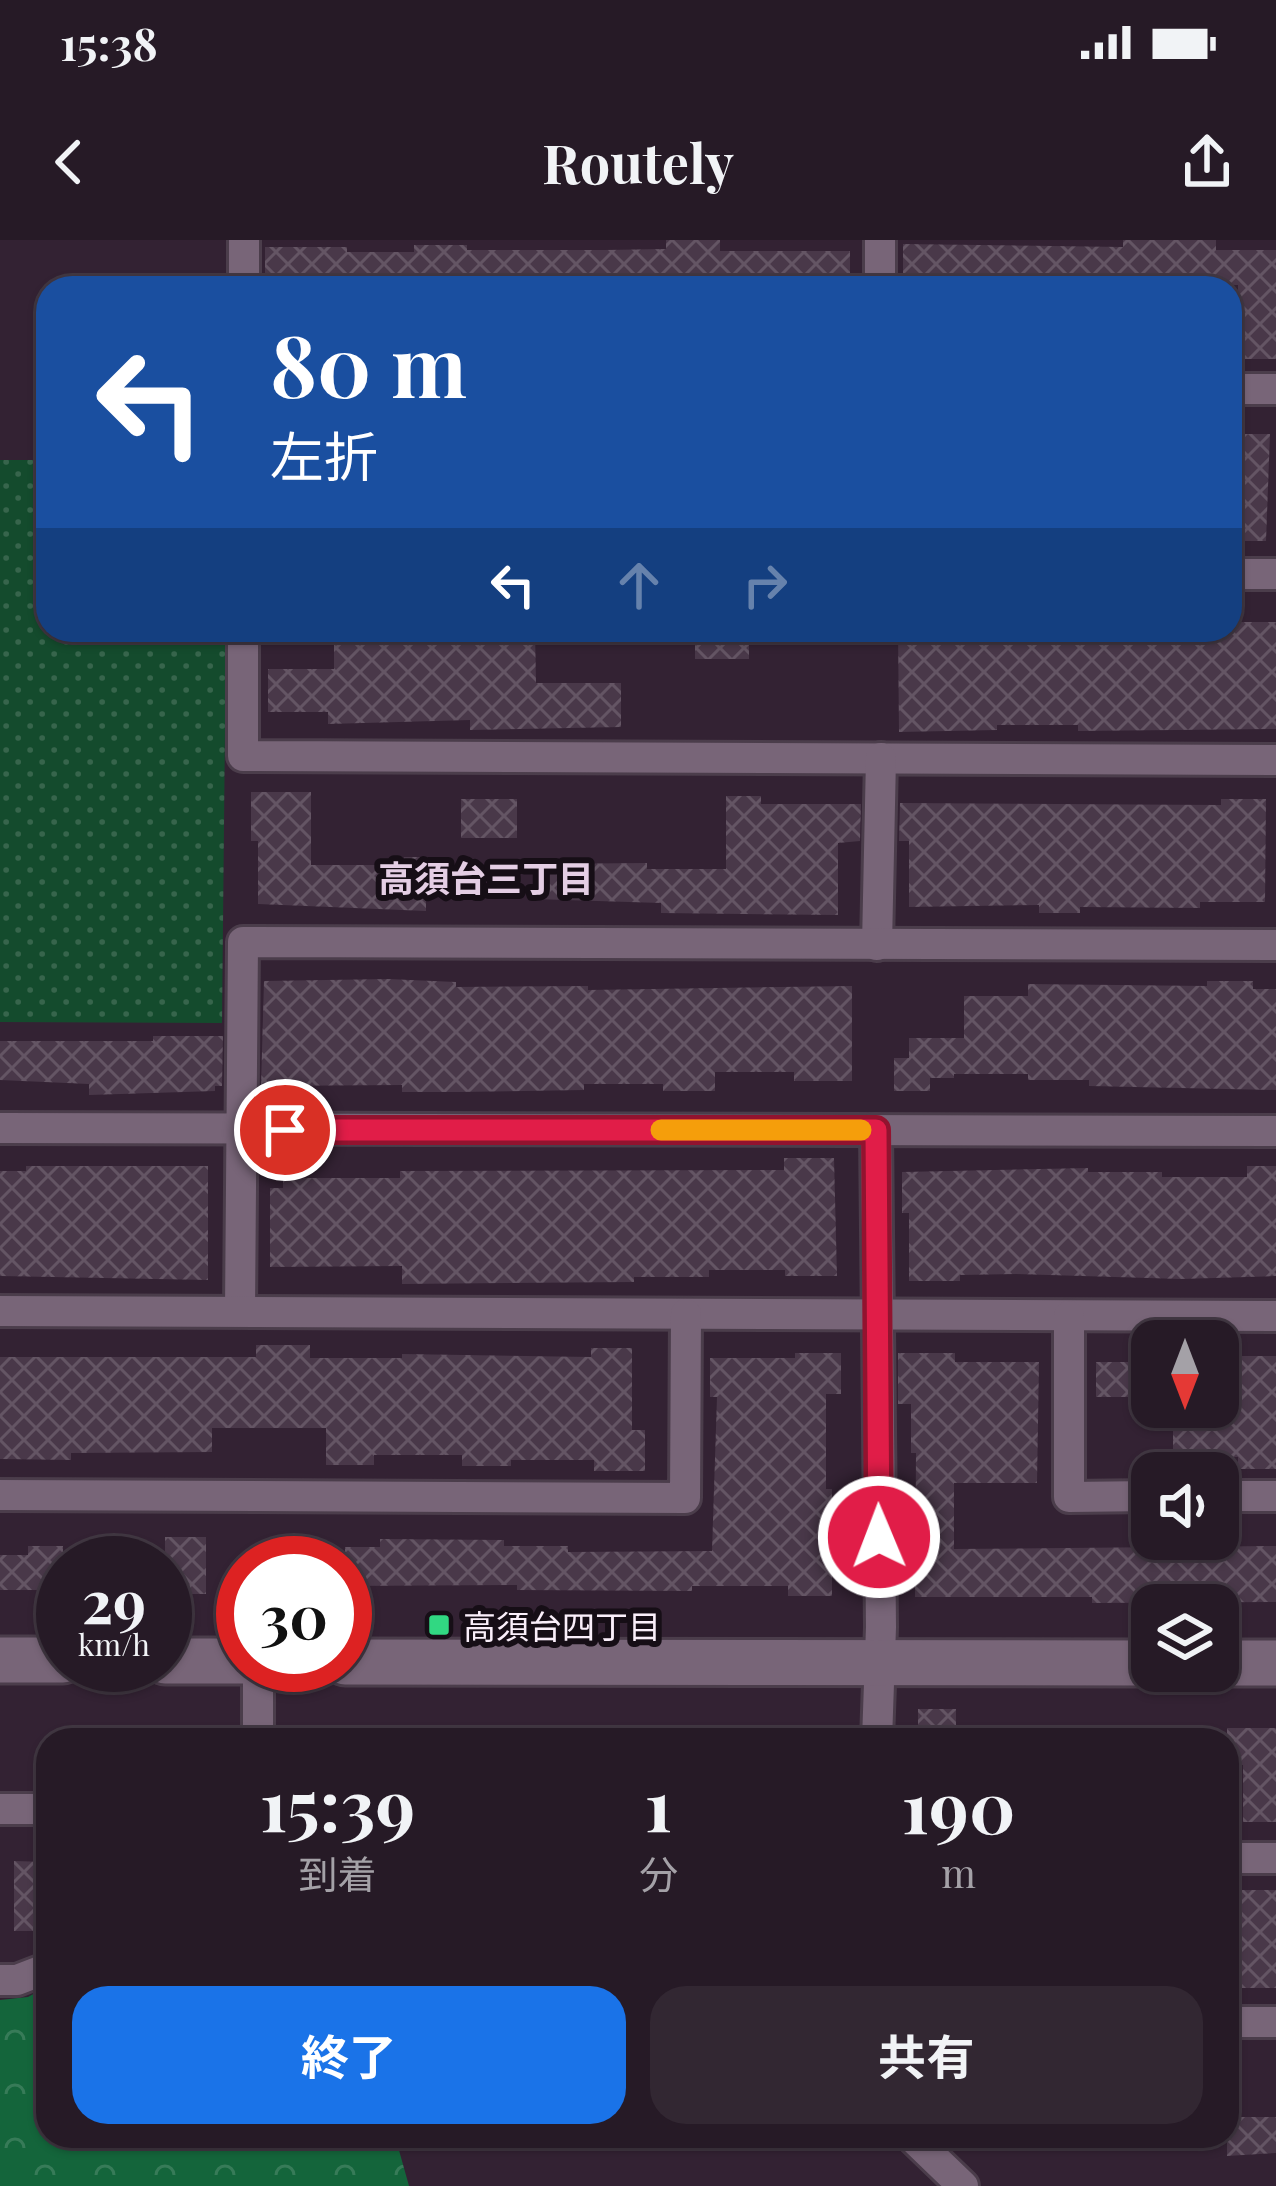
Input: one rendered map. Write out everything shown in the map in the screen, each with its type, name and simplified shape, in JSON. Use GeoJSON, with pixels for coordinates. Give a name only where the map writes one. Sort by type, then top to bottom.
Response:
{"type":"FeatureCollection","features":[{"type":"Feature","properties":{"kind":"street"},"geometry":{"type":"LineString","coordinates":[[244,240],[244,276]]}},
{"type":"Feature","properties":{"kind":"street"},"geometry":{"type":"LineString","coordinates":[[880,240],[880,276]]}},
{"type":"Feature","properties":{"kind":"street"},"geometry":{"type":"LineString","coordinates":[[1242,389],[1276,389]]}},
{"type":"Feature","properties":{"kind":"street"},"geometry":{"type":"LineString","coordinates":[[1242,574],[1276,574]]}},
{"type":"Feature","properties":{"kind":"street"},"geometry":{"type":"LineString","coordinates":[[243,642],[243,755],[1276,760]]}},
{"type":"Feature","properties":{"kind":"street"},"geometry":{"type":"LineString","coordinates":[[877,945],[880,758]]}},
{"type":"Feature","properties":{"kind":"street"},"geometry":{"type":"LineString","coordinates":[[240,1310],[243,942],[1276,946]]}},
{"type":"Feature","properties":{"kind":"street"},"geometry":{"type":"LineString","coordinates":[[0,1128],[1276,1131]]}},
{"type":"Feature","properties":{"kind":"street"},"geometry":{"type":"LineString","coordinates":[[876,1130],[877,1728]]}},
{"type":"Feature","properties":{"kind":"street"},"geometry":{"type":"LineString","coordinates":[[0,1311],[1276,1316]]}},
{"type":"Feature","properties":{"kind":"street"},"geometry":{"type":"LineString","coordinates":[[0,1495],[686,1498],[686,1314]]}},
{"type":"Feature","properties":{"kind":"street"},"geometry":{"type":"LineString","coordinates":[[1069,1316],[1070,1497],[1131,1496]]}},
{"type":"Feature","properties":{"kind":"street"},"geometry":{"type":"LineString","coordinates":[[1239,1496],[1276,1496]]}},
{"type":"Feature","properties":{"kind":"street"},"geometry":{"type":"LineString","coordinates":[[0,1660],[36,1660]]}},
{"type":"Feature","properties":{"kind":"street"},"geometry":{"type":"LineString","coordinates":[[372,1661],[1131,1663]]}},
{"type":"Feature","properties":{"kind":"street"},"geometry":{"type":"LineString","coordinates":[[1239,1663],[1276,1663]]}},
{"type":"Feature","properties":{"kind":"street"},"geometry":{"type":"LineString","coordinates":[[258,1692],[258,1728]]}},
{"type":"Feature","properties":{"kind":"street"},"geometry":{"type":"LineString","coordinates":[[0,1809],[36,1809]]}},
{"type":"Feature","properties":{"kind":"street"},"geometry":{"type":"LineString","coordinates":[[1239,1858],[1276,1858]]}},
{"type":"Feature","properties":{"kind":"street"},"geometry":{"type":"LineString","coordinates":[[0,1980],[36,1973]]}},
{"type":"Feature","properties":{"kind":"street"},"geometry":{"type":"LineString","coordinates":[[1239,2022],[1276,2022]]}},
{"type":"Feature","properties":{"kind":"street"},"geometry":{"type":"LineString","coordinates":[[923,2148],[963,2186]]}},
{"type":"Feature","properties":{"kind":"green space"},"geometry":{"type":"Polygon","coordinates":[[[0,460],[36,460],[36,642],[226,642],[222,1023],[0,1022],[0,460]]]}},
{"type":"Feature","properties":{"kind":"green space"},"geometry":{"type":"Polygon","coordinates":[[[36,1993],[36,2148],[398,2148],[409,2186],[0,2186],[0,2000],[36,1993]]]}},
{"type":"Feature","properties":{"kind":"building"},"geometry":{"type":"Polygon","coordinates":[[[666,240],[720,240],[720,251],[850,251],[850,276],[265,276],[265,247],[347,247],[347,252],[414,252],[414,245],[467,245],[467,250],[666,249],[666,240]]]}},
{"type":"Feature","properties":{"kind":"building"},"geometry":{"type":"Polygon","coordinates":[[[1123,240],[1216,240],[1216,250],[1276,250],[1276,359],[1242,359],[1242,276],[903,276],[903,244],[1123,247],[1123,240]]]}},
{"type":"Feature","properties":{"kind":"building"},"geometry":{"type":"Polygon","coordinates":[[[1242,434],[1270,434],[1266,541],[1242,541],[1242,434]]]}},
{"type":"Feature","properties":{"kind":"building"},"geometry":{"type":"Polygon","coordinates":[[[1242,622],[1276,622],[1276,729],[1078,731],[1078,725],[997,725],[997,730],[899,732],[898,642],[1242,642],[1242,622]]]}},
{"type":"Feature","properties":{"kind":"building"},"geometry":{"type":"Polygon","coordinates":[[[334,642],[535,642],[536,683],[621,683],[621,727],[470,730],[470,720],[328,724],[328,712],[268,712],[268,669],[334,669],[334,642]]]}},
{"type":"Feature","properties":{"kind":"building"},"geometry":{"type":"Polygon","coordinates":[[[695,642],[749,642],[749,659],[695,659],[695,642]]]}},
{"type":"Feature","properties":{"kind":"building"},"geometry":{"type":"Polygon","coordinates":[[[251,792],[311,792],[311,865],[404,865],[404,857],[440,857],[440,895],[426,895],[426,911],[258,904],[258,841],[251,841],[251,792]]]}},
{"type":"Feature","properties":{"kind":"building"},"geometry":{"type":"Polygon","coordinates":[[[726,796],[761,796],[761,804],[861,804],[860,841],[838,843],[838,915],[661,913],[661,903],[534,899],[534,864],[647,863],[647,869],[726,869],[726,796]]]}},
{"type":"Feature","properties":{"kind":"building"},"geometry":{"type":"Polygon","coordinates":[[[461,799],[517,799],[517,838],[461,838],[461,799]]]}},
{"type":"Feature","properties":{"kind":"building"},"geometry":{"type":"Polygon","coordinates":[[[1221,799],[1266,799],[1265,902],[1200,902],[1200,908],[1080,907],[1080,913],[1039,913],[1039,905],[909,907],[909,841],[899,841],[900,803],[1221,805],[1221,799]]]}},
{"type":"Feature","properties":{"kind":"building"},"geometry":{"type":"Polygon","coordinates":[[[264,981],[456,982],[456,987],[588,986],[588,990],[852,986],[852,1081],[794,1081],[794,1072],[715,1072],[715,1091],[663,1091],[663,1084],[458,1092],[402,1092],[402,1085],[261,1086],[264,981]]]}},
{"type":"Feature","properties":{"kind":"building"},"geometry":{"type":"Polygon","coordinates":[[[1207,981],[1253,981],[1253,989],[1276,989],[1276,1090],[1089,1086],[1089,1080],[1028,1080],[1028,1074],[954,1074],[954,1078],[930,1078],[930,1091],[894,1091],[894,1058],[909,1058],[909,1038],[964,1038],[964,996],[1028,996],[1028,984],[1207,986],[1207,981]]]}},
{"type":"Feature","properties":{"kind":"building"},"geometry":{"type":"Polygon","coordinates":[[[153,1036],[223,1036],[222,1086],[215,1086],[215,1091],[89,1095],[89,1084],[0,1080],[0,1041],[153,1041],[153,1036]]]}},
{"type":"Feature","properties":{"kind":"building"},"geometry":{"type":"Polygon","coordinates":[[[784,1158],[834,1158],[837,1276],[709,1270],[709,1277],[634,1277],[634,1282],[402,1284],[402,1266],[270,1267],[270,1188],[283,1188],[283,1178],[400,1178],[400,1171],[784,1170],[784,1158]]]}},
{"type":"Feature","properties":{"kind":"building"},"geometry":{"type":"Polygon","coordinates":[[[26,1166],[208,1166],[208,1280],[0,1276],[0,1171],[26,1171],[26,1166]]]}},
{"type":"Feature","properties":{"kind":"building"},"geometry":{"type":"Polygon","coordinates":[[[1247,1166],[1276,1166],[1276,1276],[1181,1279],[1016,1274],[909,1281],[909,1213],[902,1213],[902,1172],[1088,1168],[1088,1172],[1162,1172],[1162,1177],[1247,1177],[1247,1166]]]}},
{"type":"Feature","properties":{"kind":"building"},"geometry":{"type":"Polygon","coordinates":[[[256,1345],[310,1345],[310,1358],[402,1358],[402,1354],[591,1357],[591,1348],[632,1348],[632,1430],[645,1430],[645,1471],[594,1471],[594,1460],[511,1460],[511,1466],[462,1466],[462,1455],[374,1455],[374,1465],[326,1465],[326,1428],[212,1428],[212,1452],[71,1453],[71,1460],[0,1459],[0,1357],[256,1357],[256,1345]]]}},
{"type":"Feature","properties":{"kind":"building"},"geometry":{"type":"Polygon","coordinates":[[[795,1353],[841,1353],[841,1394],[826,1394],[832,1596],[788,1596],[788,1586],[692,1586],[692,1591],[372,1586],[372,1547],[380,1547],[380,1539],[504,1540],[504,1546],[568,1546],[568,1552],[712,1551],[717,1397],[710,1397],[710,1358],[795,1358],[795,1353]]]}},
{"type":"Feature","properties":{"kind":"building"},"geometry":{"type":"Polygon","coordinates":[[[898,1353],[955,1353],[955,1362],[1039,1362],[1037,1483],[954,1483],[954,1549],[1131,1547],[1131,1560],[1239,1560],[1239,1546],[1276,1546],[1276,1602],[1239,1602],[1239,1584],[1131,1584],[1131,1603],[1092,1603],[1092,1597],[915,1597],[916,1453],[911,1453],[911,1404],[898,1404],[898,1353]]]}},
{"type":"Feature","properties":{"kind":"building"},"geometry":{"type":"Polygon","coordinates":[[[1239,1356],[1276,1356],[1276,1469],[1239,1469],[1239,1452],[1173,1452],[1173,1428],[1239,1428],[1239,1356]]]}},
{"type":"Feature","properties":{"kind":"building"},"geometry":{"type":"Polygon","coordinates":[[[1096,1362],[1131,1362],[1131,1397],[1096,1397],[1096,1362]]]}},
{"type":"Feature","properties":{"kind":"building"},"geometry":{"type":"Polygon","coordinates":[[[192,1537],[206,1537],[206,1594],[192,1594],[192,1537]]]}},
{"type":"Feature","properties":{"kind":"building"},"geometry":{"type":"Polygon","coordinates":[[[28,1546],[36,1546],[36,1590],[0,1590],[0,1555],[28,1555],[28,1546]]]}},
{"type":"Feature","properties":{"kind":"building"},"geometry":{"type":"Polygon","coordinates":[[[918,1709],[956,1709],[956,1728],[918,1728],[918,1709]]]}},
{"type":"Feature","properties":{"kind":"building"},"geometry":{"type":"Polygon","coordinates":[[[1239,1728],[1276,1728],[1276,1822],[1243,1822],[1243,1765],[1239,1765],[1239,1728]]]}},
{"type":"Feature","properties":{"kind":"building"},"geometry":{"type":"Polygon","coordinates":[[[14,1861],[36,1862],[36,1931],[14,1931],[14,1861]]]}},
{"type":"Feature","properties":{"kind":"building"},"geometry":{"type":"Polygon","coordinates":[[[1240,1890],[1276,1890],[1276,1988],[1239,1988],[1240,1890]]]}},
{"type":"Feature","properties":{"kind":"building"},"geometry":{"type":"Polygon","coordinates":[[[1239,2117],[1276,2117],[1276,2153],[1227,2156],[1227,2148],[1239,2148],[1239,2117]]]}},
{"type":"Feature","properties":{"kind":"slow traffic"},"geometry":{"type":"LineString","coordinates":[[661,1130],[861,1130]]}},
{"type":"Feature","properties":{"kind":"place","name":"高須台四丁目"},"geometry":{"type":"Point","coordinates":[439,1625]}},
{"type":"Feature","properties":{"kind":"district","name":"高須台三丁目"},"geometry":{"type":"Point","coordinates":[486,877]}},
{"type":"Feature","properties":{"kind":"route"},"geometry":{"type":"LineString","coordinates":[[285,1130],[876,1130],[879,1537]]}}]}
